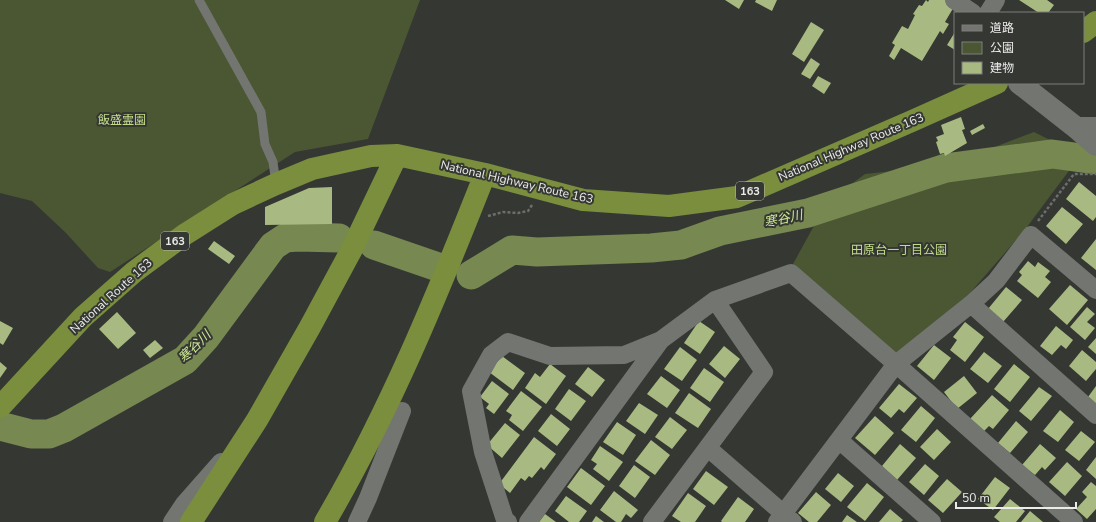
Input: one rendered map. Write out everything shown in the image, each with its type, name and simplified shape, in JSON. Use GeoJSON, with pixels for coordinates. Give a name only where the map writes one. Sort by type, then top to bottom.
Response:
{"type":"FeatureCollection","features":[{"type":"Feature","properties":{"kind":"highway"},"geometry":{"type":"LineString","coordinates":[[1084,31],[1096,22]]}},
{"type":"Feature","properties":{"kind":"highway","name":"National Highway Route 163"},"geometry":{"type":"LineString","coordinates":[[397,155],[485,174],[583,200],[669,206],[737,197],[912,122],[995,84]]}},
{"type":"Feature","properties":{"kind":"highway","name":"National Route 163"},"geometry":{"type":"LineString","coordinates":[[0,407],[83,318],[134,272],[190,231],[233,204],[312,168],[371,156],[397,155]]}},
{"type":"Feature","properties":{"kind":"highway"},"geometry":{"type":"LineString","coordinates":[[191,522],[257,420],[310,327],[352,249],[397,155]]}},
{"type":"Feature","properties":{"kind":"highway"},"geometry":{"type":"LineString","coordinates":[[324,522],[381,418],[418,339],[485,174]]}},
{"type":"Feature","properties":{"kind":"street"},"geometry":{"type":"LineString","coordinates":[[954,0],[971,12]]}},
{"type":"Feature","properties":{"kind":"street"},"geometry":{"type":"LineString","coordinates":[[989,12],[996,0]]}},
{"type":"Feature","properties":{"kind":"street"},"geometry":{"type":"LineString","coordinates":[[1020,84],[1096,145]]}},
{"type":"Feature","properties":{"kind":"street"},"geometry":{"type":"LineString","coordinates":[[1074,126],[1096,126]]}},
{"type":"Feature","properties":{"kind":"street"},"geometry":{"type":"LineString","coordinates":[[708,448],[784,519],[839,440],[896,364],[971,304],[996,281],[1031,235],[1096,290]]}},
{"type":"Feature","properties":{"kind":"street"},"geometry":{"type":"LineString","coordinates":[[508,522],[505,520],[483,452],[471,390],[491,355],[508,342],[550,356],[624,355],[661,340],[716,300],[791,273],[1074,522]]}},
{"type":"Feature","properties":{"kind":"street"},"geometry":{"type":"LineString","coordinates":[[652,522],[764,372],[716,300]]}},
{"type":"Feature","properties":{"kind":"street"},"geometry":{"type":"LineString","coordinates":[[971,304],[1096,415]]}},
{"type":"Feature","properties":{"kind":"street"},"geometry":{"type":"LineString","coordinates":[[528,522],[661,340]]}},
{"type":"Feature","properties":{"kind":"street"},"geometry":{"type":"LineString","coordinates":[[357,522],[402,411]]}},
{"type":"Feature","properties":{"kind":"street"},"geometry":{"type":"LineString","coordinates":[[172,522],[184,504],[257,420]]}},
{"type":"Feature","properties":{"kind":"street"},"geometry":{"type":"LineString","coordinates":[[839,440],[932,522]]}},
{"type":"Feature","properties":{"kind":"street"},"geometry":{"type":"LineString","coordinates":[[344,488],[368,498]]}},
{"type":"Feature","properties":{"kind":"lane"},"geometry":{"type":"LineString","coordinates":[[199,0],[261,112],[265,144],[273,162],[276,184]]}},
{"type":"Feature","properties":{"kind":"path"},"geometry":{"type":"LineString","coordinates":[[1031,235],[1035,224],[1074,174],[1096,174]]}},
{"type":"Feature","properties":{"kind":"green space","name":"飯盛霊園"},"geometry":{"type":"Polygon","coordinates":[[[0,0],[420,0],[368,139],[295,152],[110,272],[98,268],[66,233],[32,201],[0,193],[0,0]]]}},
{"type":"Feature","properties":{"kind":"green space","name":"田原台一丁目公園"},"geometry":{"type":"Polygon","coordinates":[[[1034,132],[1066,148],[1074,164],[1024,231],[969,294],[898,354],[793,264],[827,202],[865,174],[920,168],[979,153],[1034,132]]]}},
{"type":"Feature","properties":{"kind":"building"},"geometry":{"type":"Polygon","coordinates":[[[725,0],[744,0],[739,9],[725,0]]]}},
{"type":"Feature","properties":{"kind":"building"},"geometry":{"type":"Polygon","coordinates":[[[756,0],[777,0],[772,11],[755,2],[756,0]]]}},
{"type":"Feature","properties":{"kind":"building"},"geometry":{"type":"Polygon","coordinates":[[[926,0],[928,2],[929,0],[946,0],[955,5],[945,22],[949,24],[943,34],[940,31],[922,61],[901,48],[894,60],[889,56],[895,45],[892,43],[902,26],[908,29],[915,15],[913,14],[919,5],[922,6],[926,0]]]}},
{"type":"Feature","properties":{"kind":"building"},"geometry":{"type":"Polygon","coordinates":[[[1019,0],[1047,0],[1054,5],[1049,12],[1037,12],[1019,0]]]}},
{"type":"Feature","properties":{"kind":"building"},"geometry":{"type":"Polygon","coordinates":[[[811,22],[824,30],[804,62],[792,54],[811,22]]]}},
{"type":"Feature","properties":{"kind":"building"},"geometry":{"type":"Polygon","coordinates":[[[954,34],[954,49],[947,45],[954,34]]]}},
{"type":"Feature","properties":{"kind":"building"},"geometry":{"type":"Polygon","coordinates":[[[811,58],[820,64],[810,79],[801,74],[811,58]]]}},
{"type":"Feature","properties":{"kind":"building"},"geometry":{"type":"Polygon","coordinates":[[[818,76],[831,83],[824,94],[812,86],[818,76]]]}},
{"type":"Feature","properties":{"kind":"building"},"geometry":{"type":"Polygon","coordinates":[[[961,117],[965,129],[962,130],[967,143],[945,156],[944,153],[940,154],[936,137],[944,134],[941,125],[961,117]]]}},
{"type":"Feature","properties":{"kind":"building"},"geometry":{"type":"Polygon","coordinates":[[[983,124],[985,128],[972,135],[970,131],[983,124]]]}},
{"type":"Feature","properties":{"kind":"building"},"geometry":{"type":"Polygon","coordinates":[[[1079,182],[1096,196],[1096,217],[1093,221],[1066,199],[1079,182]]]}},
{"type":"Feature","properties":{"kind":"building"},"geometry":{"type":"Polygon","coordinates":[[[332,187],[332,224],[265,225],[265,207],[309,188],[332,187]]]}},
{"type":"Feature","properties":{"kind":"building"},"geometry":{"type":"Polygon","coordinates":[[[1062,207],[1083,224],[1066,244],[1046,226],[1062,207]]]}},
{"type":"Feature","properties":{"kind":"building"},"geometry":{"type":"Polygon","coordinates":[[[1096,239],[1096,270],[1081,258],[1096,239]]]}},
{"type":"Feature","properties":{"kind":"building"},"geometry":{"type":"Polygon","coordinates":[[[214,241],[235,256],[229,264],[208,249],[214,241]]]}},
{"type":"Feature","properties":{"kind":"building"},"geometry":{"type":"Polygon","coordinates":[[[1028,261],[1035,267],[1038,262],[1050,271],[1045,277],[1051,282],[1038,298],[1017,281],[1022,275],[1019,272],[1028,261]]]}},
{"type":"Feature","properties":{"kind":"building"},"geometry":{"type":"Polygon","coordinates":[[[1070,285],[1088,300],[1067,325],[1049,309],[1070,285]]]}},
{"type":"Feature","properties":{"kind":"building"},"geometry":{"type":"Polygon","coordinates":[[[1006,287],[1022,300],[1003,322],[988,309],[1006,287]]]}},
{"type":"Feature","properties":{"kind":"building"},"geometry":{"type":"Polygon","coordinates":[[[1087,307],[1095,314],[1087,322],[1095,328],[1085,340],[1070,327],[1087,307]]]}},
{"type":"Feature","properties":{"kind":"building"},"geometry":{"type":"Polygon","coordinates":[[[117,312],[136,333],[118,349],[99,329],[117,312]]]}},
{"type":"Feature","properties":{"kind":"building"},"geometry":{"type":"Polygon","coordinates":[[[0,321],[13,328],[3,345],[0,343],[0,321]]]}},
{"type":"Feature","properties":{"kind":"building"},"geometry":{"type":"Polygon","coordinates":[[[699,321],[715,332],[700,354],[684,343],[699,321]]]}},
{"type":"Feature","properties":{"kind":"building"},"geometry":{"type":"Polygon","coordinates":[[[965,322],[984,337],[965,362],[950,350],[957,340],[953,337],[965,322]]]}},
{"type":"Feature","properties":{"kind":"building"},"geometry":{"type":"Polygon","coordinates":[[[1056,326],[1073,340],[1066,349],[1061,345],[1052,355],[1040,346],[1056,326]]]}},
{"type":"Feature","properties":{"kind":"building"},"geometry":{"type":"Polygon","coordinates":[[[1096,338],[1096,354],[1088,347],[1096,338]]]}},
{"type":"Feature","properties":{"kind":"building"},"geometry":{"type":"Polygon","coordinates":[[[155,340],[163,348],[150,358],[143,350],[155,340]]]}},
{"type":"Feature","properties":{"kind":"building"},"geometry":{"type":"Polygon","coordinates":[[[934,345],[951,358],[934,380],[917,366],[934,345]]]}},
{"type":"Feature","properties":{"kind":"building"},"geometry":{"type":"Polygon","coordinates":[[[724,346],[740,359],[725,378],[709,364],[724,346]]]}},
{"type":"Feature","properties":{"kind":"building"},"geometry":{"type":"Polygon","coordinates":[[[680,347],[697,360],[682,381],[664,369],[680,347]]]}},
{"type":"Feature","properties":{"kind":"building"},"geometry":{"type":"Polygon","coordinates":[[[1082,350],[1096,362],[1096,369],[1086,381],[1069,366],[1082,350]]]}},
{"type":"Feature","properties":{"kind":"building"},"geometry":{"type":"Polygon","coordinates":[[[984,352],[1002,366],[988,383],[970,369],[984,352]]]}},
{"type":"Feature","properties":{"kind":"building"},"geometry":{"type":"Polygon","coordinates":[[[502,356],[525,373],[513,390],[489,372],[502,356]]]}},
{"type":"Feature","properties":{"kind":"building"},"geometry":{"type":"Polygon","coordinates":[[[0,362],[7,368],[0,378],[0,362]]]}},
{"type":"Feature","properties":{"kind":"building"},"geometry":{"type":"Polygon","coordinates":[[[550,364],[566,376],[546,404],[525,388],[535,373],[540,377],[550,364]]]}},
{"type":"Feature","properties":{"kind":"building"},"geometry":{"type":"Polygon","coordinates":[[[1014,364],[1030,377],[1010,402],[994,389],[1014,364]]]}},
{"type":"Feature","properties":{"kind":"building"},"geometry":{"type":"Polygon","coordinates":[[[588,367],[605,380],[592,397],[575,384],[588,367]]]}},
{"type":"Feature","properties":{"kind":"building"},"geometry":{"type":"Polygon","coordinates":[[[704,368],[724,382],[710,402],[690,388],[704,368]]]}},
{"type":"Feature","properties":{"kind":"building"},"geometry":{"type":"Polygon","coordinates":[[[661,376],[680,390],[667,408],[647,394],[661,376]]]}},
{"type":"Feature","properties":{"kind":"building"},"geometry":{"type":"Polygon","coordinates":[[[964,376],[977,393],[957,409],[944,392],[964,376]]]}},
{"type":"Feature","properties":{"kind":"building"},"geometry":{"type":"Polygon","coordinates":[[[492,381],[509,394],[494,414],[486,408],[489,404],[480,397],[492,381]]]}},
{"type":"Feature","properties":{"kind":"building"},"geometry":{"type":"Polygon","coordinates":[[[899,384],[917,398],[904,413],[899,409],[891,418],[879,408],[899,384]]]}},
{"type":"Feature","properties":{"kind":"building"},"geometry":{"type":"Polygon","coordinates":[[[1096,386],[1096,404],[1088,397],[1096,386]]]}},
{"type":"Feature","properties":{"kind":"building"},"geometry":{"type":"Polygon","coordinates":[[[1039,387],[1052,396],[1031,421],[1019,411],[1039,387]]]}},
{"type":"Feature","properties":{"kind":"building"},"geometry":{"type":"Polygon","coordinates":[[[569,389],[586,401],[571,421],[555,409],[569,389]]]}},
{"type":"Feature","properties":{"kind":"building"},"geometry":{"type":"Polygon","coordinates":[[[521,391],[542,407],[523,431],[509,420],[512,415],[506,411],[521,391]]]}},
{"type":"Feature","properties":{"kind":"building"},"geometry":{"type":"Polygon","coordinates":[[[689,393],[711,409],[698,428],[675,413],[689,393]]]}},
{"type":"Feature","properties":{"kind":"building"},"geometry":{"type":"Polygon","coordinates":[[[992,395],[1009,410],[993,429],[989,426],[984,431],[970,419],[992,395]]]}},
{"type":"Feature","properties":{"kind":"building"},"geometry":{"type":"Polygon","coordinates":[[[639,403],[658,415],[645,434],[626,421],[639,403]]]}},
{"type":"Feature","properties":{"kind":"building"},"geometry":{"type":"Polygon","coordinates":[[[921,406],[935,418],[916,442],[901,430],[921,406]]]}},
{"type":"Feature","properties":{"kind":"building"},"geometry":{"type":"Polygon","coordinates":[[[1060,410],[1074,422],[1058,442],[1043,431],[1060,410]]]}},
{"type":"Feature","properties":{"kind":"building"},"geometry":{"type":"Polygon","coordinates":[[[551,414],[570,429],[557,446],[538,431],[551,414]]]}},
{"type":"Feature","properties":{"kind":"building"},"geometry":{"type":"Polygon","coordinates":[[[875,416],[894,433],[875,455],[855,438],[875,416]]]}},
{"type":"Feature","properties":{"kind":"building"},"geometry":{"type":"Polygon","coordinates":[[[670,417],[687,430],[672,449],[655,437],[670,417]]]}},
{"type":"Feature","properties":{"kind":"building"},"geometry":{"type":"Polygon","coordinates":[[[1016,421],[1028,432],[1010,453],[998,443],[1016,421]]]}},
{"type":"Feature","properties":{"kind":"building"},"geometry":{"type":"Polygon","coordinates":[[[617,422],[636,435],[623,455],[603,442],[617,422]]]}},
{"type":"Feature","properties":{"kind":"building"},"geometry":{"type":"Polygon","coordinates":[[[505,423],[520,435],[502,458],[487,445],[505,423]]]}},
{"type":"Feature","properties":{"kind":"building"},"geometry":{"type":"Polygon","coordinates":[[[937,429],[951,442],[934,460],[920,447],[937,429]]]}},
{"type":"Feature","properties":{"kind":"building"},"geometry":{"type":"Polygon","coordinates":[[[1081,431],[1095,442],[1079,461],[1065,450],[1081,431]]]}},
{"type":"Feature","properties":{"kind":"building"},"geometry":{"type":"Polygon","coordinates":[[[534,437],[556,454],[544,470],[541,467],[532,478],[529,476],[525,481],[521,478],[510,493],[499,484],[534,437]]]}},
{"type":"Feature","properties":{"kind":"building"},"geometry":{"type":"Polygon","coordinates":[[[651,440],[670,455],[655,475],[635,461],[651,440]]]}},
{"type":"Feature","properties":{"kind":"building"},"geometry":{"type":"Polygon","coordinates":[[[900,444],[916,458],[897,480],[882,466],[900,444]]]}},
{"type":"Feature","properties":{"kind":"building"},"geometry":{"type":"Polygon","coordinates":[[[1040,444],[1056,458],[1045,470],[1042,467],[1035,475],[1022,465],[1040,444]]]}},
{"type":"Feature","properties":{"kind":"building"},"geometry":{"type":"Polygon","coordinates":[[[600,446],[623,462],[609,481],[593,469],[597,464],[591,460],[600,446]]]}},
{"type":"Feature","properties":{"kind":"building"},"geometry":{"type":"Polygon","coordinates":[[[1096,457],[1096,479],[1086,470],[1096,457]]]}},
{"type":"Feature","properties":{"kind":"building"},"geometry":{"type":"Polygon","coordinates":[[[1067,462],[1082,476],[1065,496],[1049,482],[1067,462]]]}},
{"type":"Feature","properties":{"kind":"building"},"geometry":{"type":"Polygon","coordinates":[[[925,464],[939,476],[924,495],[909,482],[925,464]]]}},
{"type":"Feature","properties":{"kind":"building"},"geometry":{"type":"Polygon","coordinates":[[[634,465],[650,477],[635,498],[619,486],[634,465]]]}},
{"type":"Feature","properties":{"kind":"building"},"geometry":{"type":"Polygon","coordinates":[[[581,468],[605,486],[591,505],[567,487],[581,468]]]}},
{"type":"Feature","properties":{"kind":"building"},"geometry":{"type":"Polygon","coordinates":[[[706,471],[728,487],[714,505],[693,489],[706,471]]]}},
{"type":"Feature","properties":{"kind":"building"},"geometry":{"type":"Polygon","coordinates":[[[838,473],[854,486],[841,502],[825,489],[838,473]]]}},
{"type":"Feature","properties":{"kind":"building"},"geometry":{"type":"Polygon","coordinates":[[[995,477],[1010,488],[993,510],[978,499],[995,477]]]}},
{"type":"Feature","properties":{"kind":"building"},"geometry":{"type":"Polygon","coordinates":[[[947,479],[962,492],[943,513],[928,500],[947,479]]]}},
{"type":"Feature","properties":{"kind":"building"},"geometry":{"type":"Polygon","coordinates":[[[1091,482],[1096,486],[1096,509],[1087,519],[1076,509],[1087,497],[1082,492],[1091,482]]]}},
{"type":"Feature","properties":{"kind":"building"},"geometry":{"type":"Polygon","coordinates":[[[867,483],[884,497],[865,521],[847,507],[867,483]]]}},
{"type":"Feature","properties":{"kind":"building"},"geometry":{"type":"Polygon","coordinates":[[[614,491],[638,510],[631,518],[626,514],[621,522],[616,522],[600,510],[614,491]]]}},
{"type":"Feature","properties":{"kind":"building"},"geometry":{"type":"Polygon","coordinates":[[[816,492],[831,505],[817,522],[809,522],[798,513],[816,492]]]}},
{"type":"Feature","properties":{"kind":"building"},"geometry":{"type":"Polygon","coordinates":[[[688,493],[706,506],[695,522],[681,522],[672,516],[688,493]]]}},
{"type":"Feature","properties":{"kind":"building"},"geometry":{"type":"Polygon","coordinates":[[[566,496],[587,511],[579,522],[569,522],[555,511],[566,496]]]}},
{"type":"Feature","properties":{"kind":"building"},"geometry":{"type":"Polygon","coordinates":[[[738,497],[754,509],[745,522],[722,522],[721,521],[738,497]]]}},
{"type":"Feature","properties":{"kind":"building"},"geometry":{"type":"Polygon","coordinates":[[[1010,499],[1025,511],[1016,522],[1000,522],[994,517],[1010,499]]]}},
{"type":"Feature","properties":{"kind":"building"},"geometry":{"type":"Polygon","coordinates":[[[890,509],[903,520],[901,522],[879,522],[890,509]]]}},
{"type":"Feature","properties":{"kind":"building"},"geometry":{"type":"Polygon","coordinates":[[[1030,511],[1043,522],[1021,522],[1030,511]]]}},
{"type":"Feature","properties":{"kind":"building"},"geometry":{"type":"Polygon","coordinates":[[[545,514],[556,522],[539,522],[545,514]]]}},
{"type":"Feature","properties":{"kind":"building"},"geometry":{"type":"Polygon","coordinates":[[[847,515],[857,522],[842,522],[847,515]]]}},
{"type":"Feature","properties":{"kind":"building"},"geometry":{"type":"Polygon","coordinates":[[[596,516],[604,522],[592,522],[596,516]]]}},
{"type":"Feature","properties":{"kind":"waterway","name":"寒谷川"},"geometry":{"type":"LineString","coordinates":[[471,275],[512,250],[537,252],[651,248],[681,245],[720,231],[808,213],[946,168],[1052,154],[1096,160]]}},
{"type":"Feature","properties":{"kind":"waterway","name":"寒谷川"},"geometry":{"type":"LineString","coordinates":[[0,426],[31,434],[49,434],[64,428],[185,360],[206,337],[273,246],[285,238],[339,238]]}},
{"type":"Feature","properties":{"kind":"waterway","name":"寒谷川"},"geometry":{"type":"LineString","coordinates":[[374,245],[438,267]]}}]}
